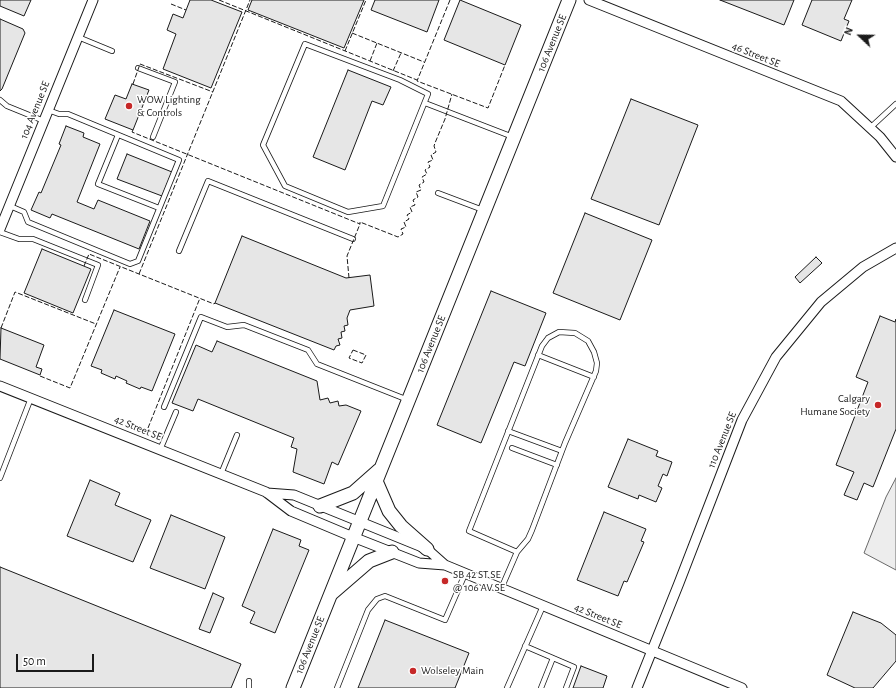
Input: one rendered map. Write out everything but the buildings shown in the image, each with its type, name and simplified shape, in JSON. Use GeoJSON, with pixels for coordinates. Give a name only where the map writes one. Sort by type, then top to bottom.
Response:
{"type":"FeatureCollection","features":[{"type":"Feature","properties":{"kind":"street","name":"104 Avenue SE"},"geometry":{"type":"LineString","coordinates":[[0,231],[92,0]]}},
{"type":"Feature","properties":{"kind":"street","name":"106 Avenue SE"},"geometry":{"type":"LineString","coordinates":[[293,688],[569,0]]}},
{"type":"Feature","properties":{"kind":"street","name":"46 Street SE"},"geometry":{"type":"LineString","coordinates":[[589,0],[842,101],[880,137],[896,157]]}},
{"type":"Feature","properties":{"kind":"street","name":"110 Avenue SE"},"geometry":{"type":"LineString","coordinates":[[637,688],[651,650],[680,582],[742,420],[776,357],[821,302],[863,267],[896,248]]}},
{"type":"Feature","properties":{"kind":"street","name":"42 Street SE"},"geometry":{"type":"LineString","coordinates":[[0,386],[266,492],[294,496],[427,549],[445,566]]}},
{"type":"Feature","properties":{"kind":"street"},"geometry":{"type":"LineString","coordinates":[[320,506],[353,493],[381,467]]}},
{"type":"Feature","properties":{"kind":"street"},"geometry":{"type":"LineString","coordinates":[[376,481],[389,511],[401,526],[427,549]]}},
{"type":"Feature","properties":{"kind":"street","name":"42 Street SE"},"geometry":{"type":"LineString","coordinates":[[266,492],[291,511],[353,537],[419,563],[445,566],[742,688]]}},
{"type":"Feature","properties":{"kind":"street"},"geometry":{"type":"LineString","coordinates":[[330,594],[369,561],[392,552]]}},
{"type":"Feature","properties":{"kind":"lane"},"geometry":{"type":"LineString","coordinates":[[78,37],[112,51]]}},
{"type":"Feature","properties":{"kind":"lane"},"geometry":{"type":"LineString","coordinates":[[305,44],[400,80],[428,94],[425,103],[383,206],[348,212],[285,186],[263,145],[305,44]]}},
{"type":"Feature","properties":{"kind":"lane"},"geometry":{"type":"LineString","coordinates":[[138,68],[175,82],[153,137]]}},
{"type":"Feature","properties":{"kind":"lane"},"geometry":{"type":"LineString","coordinates":[[0,100],[7,106],[44,121]]}},
{"type":"Feature","properties":{"kind":"lane"},"geometry":{"type":"LineString","coordinates":[[425,103],[514,138]]}},
{"type":"Feature","properties":{"kind":"lane"},"geometry":{"type":"LineString","coordinates":[[870,128],[896,104]]}},
{"type":"Feature","properties":{"kind":"lane"},"geometry":{"type":"LineString","coordinates":[[10,206],[24,212],[28,222],[130,264],[138,261],[179,160],[68,114],[59,114],[48,110]]}},
{"type":"Feature","properties":{"kind":"lane"},"geometry":{"type":"LineString","coordinates":[[118,135],[98,184],[159,208]]}},
{"type":"Feature","properties":{"kind":"lane"},"geometry":{"type":"LineString","coordinates":[[179,252],[208,181],[353,239]]}},
{"type":"Feature","properties":{"kind":"lane"},"geometry":{"type":"LineString","coordinates":[[438,193],[484,211]]}},
{"type":"Feature","properties":{"kind":"lane"},"geometry":{"type":"LineString","coordinates":[[0,231],[18,239],[33,239],[98,265],[84,300]]}},
{"type":"Feature","properties":{"kind":"lane"},"geometry":{"type":"LineString","coordinates":[[164,407],[201,317],[227,327],[244,325],[308,350],[317,364],[408,400]]}},
{"type":"Feature","properties":{"kind":"lane"},"geometry":{"type":"LineString","coordinates":[[501,589],[517,552],[528,539],[532,530],[562,452],[594,377],[597,363],[594,352],[588,341],[575,333],[559,332],[548,338],[542,346],[469,531],[517,552]]}},
{"type":"Feature","properties":{"kind":"lane"},"geometry":{"type":"LineString","coordinates":[[538,355],[594,377]]}},
{"type":"Feature","properties":{"kind":"lane"},"geometry":{"type":"LineString","coordinates":[[0,478],[31,398]]}},
{"type":"Feature","properties":{"kind":"lane"},"geometry":{"type":"LineString","coordinates":[[160,450],[176,412]]}},
{"type":"Feature","properties":{"kind":"lane"},"geometry":{"type":"LineString","coordinates":[[508,431],[562,452]]}},
{"type":"Feature","properties":{"kind":"lane"},"geometry":{"type":"LineString","coordinates":[[221,474],[237,435]]}},
{"type":"Feature","properties":{"kind":"lane"},"geometry":{"type":"LineString","coordinates":[[512,448],[557,465]]}},
{"type":"Feature","properties":{"kind":"lane"},"geometry":{"type":"LineString","coordinates":[[337,688],[368,610],[377,599],[386,596],[445,620],[465,574]]}},
{"type":"Feature","properties":{"kind":"lane"},"geometry":{"type":"LineString","coordinates":[[507,688],[543,606]]}},
{"type":"Feature","properties":{"kind":"lane"},"geometry":{"type":"LineString","coordinates":[[525,646],[574,667],[566,688]]}},
{"type":"Feature","properties":{"kind":"lane"},"geometry":{"type":"LineString","coordinates":[[540,688],[553,658]]}},
{"type":"Feature","properties":{"kind":"lane"},"geometry":{"type":"LineString","coordinates":[[249,681],[249,688]]}},
{"type":"Feature","properties":{"kind":"shaded area"},"geometry":{"type":"Polygon","coordinates":[[[896,478],[896,570],[864,553],[886,497],[896,478]]]}},
{"type":"Feature","properties":{"kind":"fence"},"geometry":{"type":"LineString","coordinates":[[219,0],[417,80]]}},
{"type":"Feature","properties":{"kind":"fence"},"geometry":{"type":"LineString","coordinates":[[139,274],[250,0]]}},
{"type":"Feature","properties":{"kind":"fence"},"geometry":{"type":"LineString","coordinates":[[345,51],[366,0]]}},
{"type":"Feature","properties":{"kind":"fence"},"geometry":{"type":"LineString","coordinates":[[450,0],[417,81],[488,108],[505,65]]}},
{"type":"Feature","properties":{"kind":"fence"},"geometry":{"type":"LineString","coordinates":[[171,4],[186,10]]}},
{"type":"Feature","properties":{"kind":"fence"},"geometry":{"type":"LineString","coordinates":[[352,33],[424,62]]}},
{"type":"Feature","properties":{"kind":"fence"},"geometry":{"type":"LineString","coordinates":[[370,61],[377,43]]}},
{"type":"Feature","properties":{"kind":"fence"},"geometry":{"type":"LineString","coordinates":[[393,71],[401,53]]}},
{"type":"Feature","properties":{"kind":"fence"},"geometry":{"type":"LineString","coordinates":[[133,84],[140,64],[213,92]]}},
{"type":"Feature","properties":{"kind":"fence"},"geometry":{"type":"LineString","coordinates":[[133,130],[132,132],[360,224],[360,222],[398,237],[403,234],[401,229],[406,227],[404,222],[409,219],[407,215],[412,212],[410,207],[415,205],[413,200],[418,197],[416,192],[421,190],[419,185],[424,182],[422,177],[427,174],[425,170],[430,167],[428,162],[433,160],[431,155],[436,152],[434,146],[445,119],[452,94]]}},
{"type":"Feature","properties":{"kind":"fence"},"geometry":{"type":"LineString","coordinates":[[349,278],[347,256],[360,224]]}},
{"type":"Feature","properties":{"kind":"fence"},"geometry":{"type":"LineString","coordinates":[[84,266],[89,254],[214,304],[215,303]]}},
{"type":"Feature","properties":{"kind":"fence"},"geometry":{"type":"LineString","coordinates":[[40,376],[70,388],[120,267]]}},
{"type":"Feature","properties":{"kind":"fence"},"geometry":{"type":"LineString","coordinates":[[1,328],[15,292],[96,324]]}},
{"type":"Feature","properties":{"kind":"fence"},"geometry":{"type":"LineString","coordinates":[[148,428],[200,298]]}},
{"type":"Feature","properties":{"kind":"fence"},"geometry":{"type":"LineString","coordinates":[[353,350],[366,355],[362,363],[349,358],[353,350]]}},
{"type":"Feature","properties":{"kind":"place","name":"WOW Lighting & Controls"},"geometry":{"type":"Point","coordinates":[129,106]}},
{"type":"Feature","properties":{"kind":"place","name":"Calgary Humane Society"},"geometry":{"type":"Point","coordinates":[878,405]}},
{"type":"Feature","properties":{"kind":"place","name":"SB 42 ST SE @ 106 AV SE"},"geometry":{"type":"Point","coordinates":[445,581]}},
{"type":"Feature","properties":{"kind":"place","name":"Wolseley Main"},"geometry":{"type":"Point","coordinates":[413,671]}}]}
